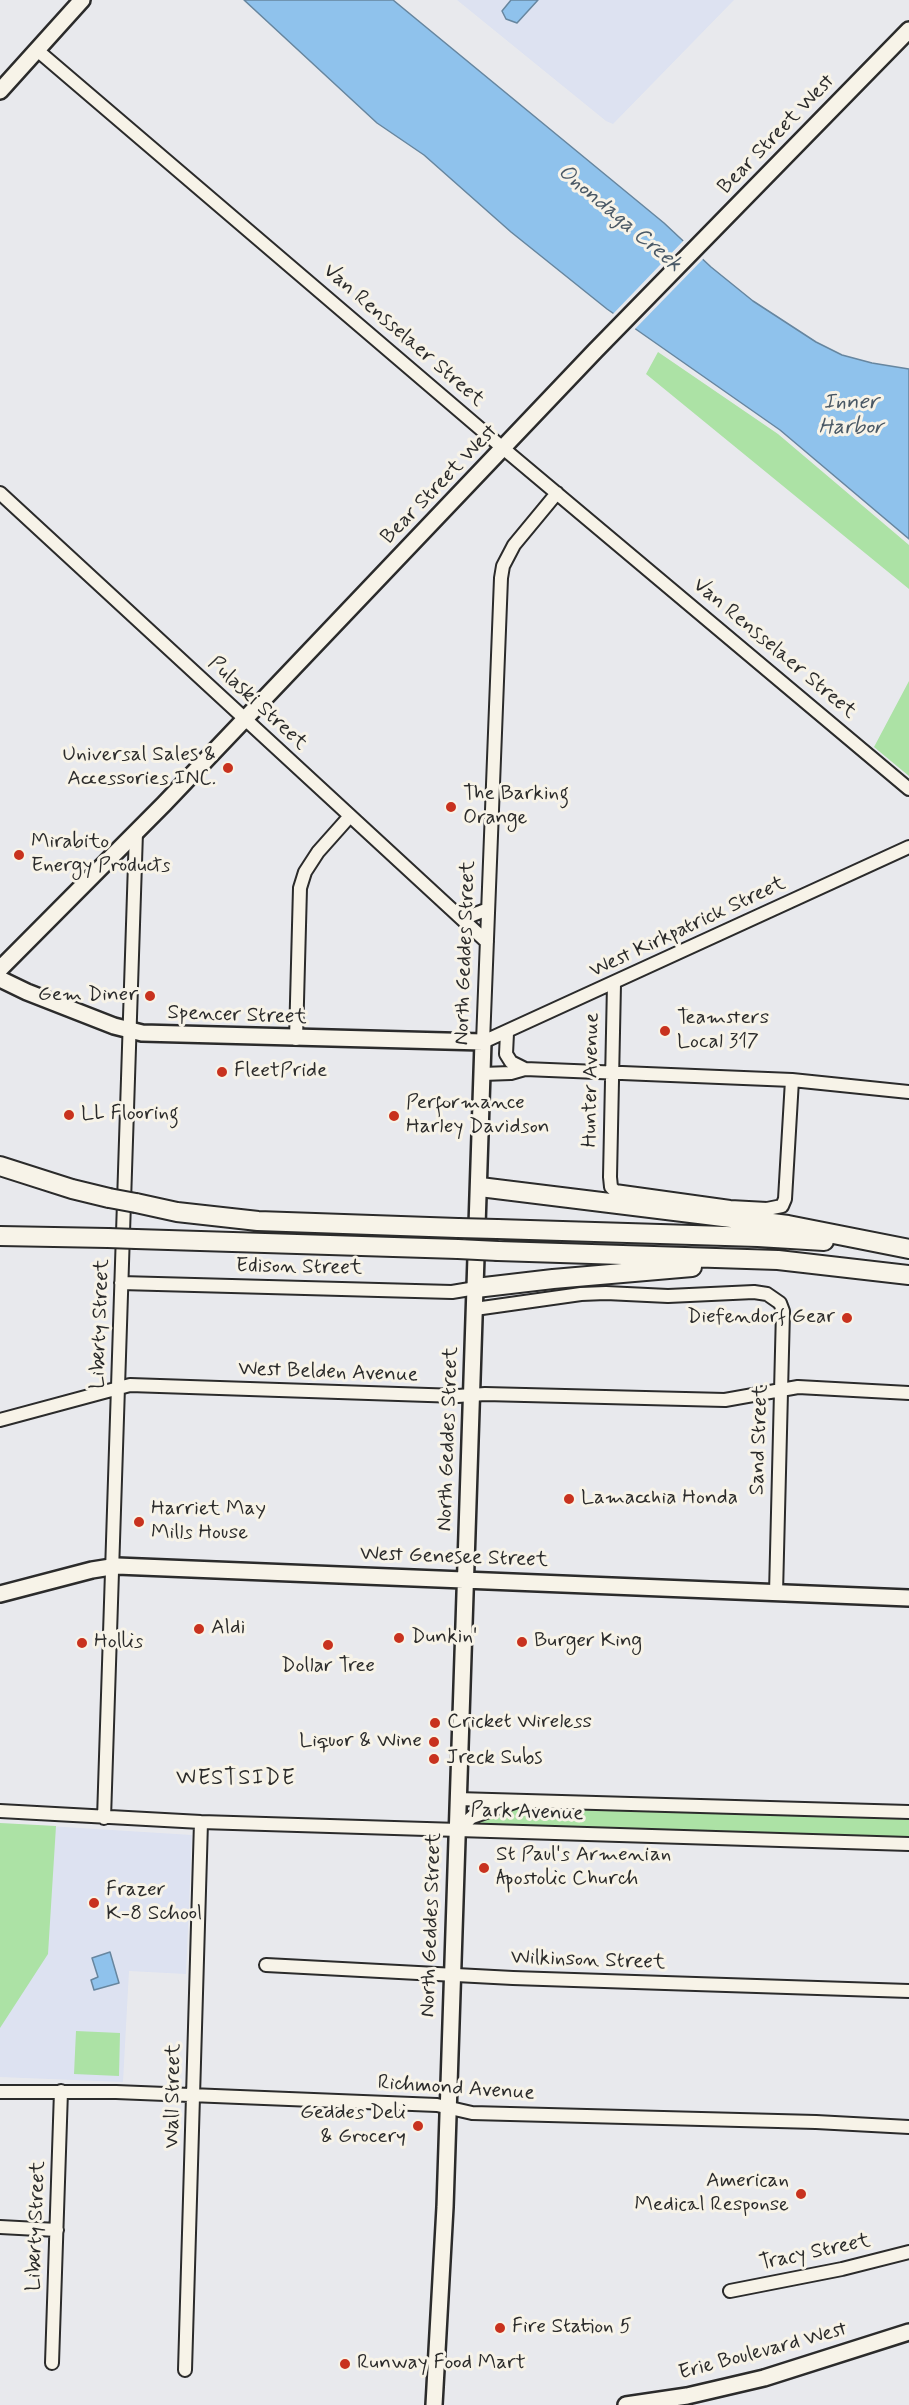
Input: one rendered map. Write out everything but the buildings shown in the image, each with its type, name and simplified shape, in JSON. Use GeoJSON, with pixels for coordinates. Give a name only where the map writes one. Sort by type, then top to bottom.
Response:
{"type":"FeatureCollection","features":[{"type":"Feature","properties":{"kind":"highway"},"geometry":{"type":"LineString","coordinates":[[0,1166],[109,1198],[177,1212],[258,1221],[758,1237],[900,1248]]}},
{"type":"Feature","properties":{"kind":"highway"},"geometry":{"type":"LineString","coordinates":[[480,1187],[788,1225],[900,1248]]}},
{"type":"Feature","properties":{"kind":"highway"},"geometry":{"type":"LineString","coordinates":[[0,1236],[778,1260],[909,1275]]}},
{"type":"Feature","properties":{"kind":"highway"},"geometry":{"type":"LineString","coordinates":[[476,1288],[689,1267],[811,1264]]}},
{"type":"Feature","properties":{"kind":"main road"},"geometry":{"type":"LineString","coordinates":[[0,91],[82,0]]}},
{"type":"Feature","properties":{"kind":"main road","name":"Bear Street West"},"geometry":{"type":"LineString","coordinates":[[0,969],[136,832],[504,449],[595,351],[909,30]]}},
{"type":"Feature","properties":{"kind":"main road","name":"Spencer Street"},"geometry":{"type":"LineString","coordinates":[[0,979],[27,992],[129,1031],[158,1035],[483,1042]]}},
{"type":"Feature","properties":{"kind":"main road","name":"North Geddes Street"},"geometry":{"type":"LineString","coordinates":[[434,2405],[448,2109],[483,1042]]}},
{"type":"Feature","properties":{"kind":"main road","name":"West Genesee Street"},"geometry":{"type":"LineString","coordinates":[[0,1594],[92,1570],[112,1567],[167,1567],[909,1598]]}},
{"type":"Feature","properties":{"kind":"main road","name":"Erie Boulevard West"},"geometry":{"type":"LineString","coordinates":[[626,2405],[687,2396],[764,2378],[909,2332]]}},
{"type":"Feature","properties":{"kind":"street","name":"Van Rensselaer Street"},"geometry":{"type":"LineString","coordinates":[[38,50],[504,449],[909,789]]}},
{"type":"Feature","properties":{"kind":"street","name":"Pulaski Street"},"geometry":{"type":"LineString","coordinates":[[0,493],[487,942]]}},
{"type":"Feature","properties":{"kind":"street","name":"North Geddes Street"},"geometry":{"type":"LineString","coordinates":[[483,1042],[502,572],[507,556],[514,545],[557,493]]}},
{"type":"Feature","properties":{"kind":"street"},"geometry":{"type":"LineString","coordinates":[[296,1039],[300,888],[305,872],[318,852],[350,816]]}},
{"type":"Feature","properties":{"kind":"street","name":"Liberty Street"},"geometry":{"type":"LineString","coordinates":[[104,1818],[136,832]]}},
{"type":"Feature","properties":{"kind":"street","name":"West Kirkpatrick Street"},"geometry":{"type":"LineString","coordinates":[[483,1042],[909,848]]}},
{"type":"Feature","properties":{"kind":"street"},"geometry":{"type":"LineString","coordinates":[[454,911],[470,916],[488,909]]}},
{"type":"Feature","properties":{"kind":"street","name":"Hunter Avenue"},"geometry":{"type":"LineString","coordinates":[[614,984],[610,1178],[611,1187],[615,1191],[730,1207],[776,1209],[782,1206],[785,1199],[792,1080]]}},
{"type":"Feature","properties":{"kind":"street"},"geometry":{"type":"LineString","coordinates":[[507,1033],[506,1054],[511,1062],[525,1069]]}},
{"type":"Feature","properties":{"kind":"street"},"geometry":{"type":"LineString","coordinates":[[482,1074],[511,1073],[525,1069],[792,1080],[909,1092]]}},
{"type":"Feature","properties":{"kind":"street","name":"Edison Street"},"geometry":{"type":"LineString","coordinates":[[121,1283],[452,1292],[476,1288]]}},
{"type":"Feature","properties":{"kind":"street","name":"Sand Street"},"geometry":{"type":"LineString","coordinates":[[475,1310],[581,1294],[606,1293],[668,1296],[753,1292],[769,1295],[780,1303],[783,1311],[776,1593]]}},
{"type":"Feature","properties":{"kind":"street","name":"West Belden Avenue"},"geometry":{"type":"LineString","coordinates":[[0,1420],[130,1385],[235,1390],[725,1400],[781,1389],[826,1387],[909,1393]]}},
{"type":"Feature","properties":{"kind":"street","name":"Park Avenue"},"geometry":{"type":"LineString","coordinates":[[457,1799],[909,1812]]}},
{"type":"Feature","properties":{"kind":"street"},"geometry":{"type":"LineString","coordinates":[[456,1831],[472,1817],[522,1800]]}},
{"type":"Feature","properties":{"kind":"street","name":"Park Avenue"},"geometry":{"type":"LineString","coordinates":[[0,1811],[201,1822],[909,1844]]}},
{"type":"Feature","properties":{"kind":"street","name":"Wall Street"},"geometry":{"type":"LineString","coordinates":[[185,2370],[201,1822]]}},
{"type":"Feature","properties":{"kind":"street","name":"Wilkinson Street"},"geometry":{"type":"LineString","coordinates":[[266,1965],[909,1991]]}},
{"type":"Feature","properties":{"kind":"street","name":"Richmond Avenue"},"geometry":{"type":"LineString","coordinates":[[0,2091],[61,2091],[437,2105],[472,2113],[816,2122],[909,2127]]}},
{"type":"Feature","properties":{"kind":"street","name":"Liberty Street"},"geometry":{"type":"LineString","coordinates":[[52,2363],[61,2091]]}},
{"type":"Feature","properties":{"kind":"street"},"geometry":{"type":"LineString","coordinates":[[0,2228],[57,2230]]}},
{"type":"Feature","properties":{"kind":"street","name":"Tracy Street"},"geometry":{"type":"LineString","coordinates":[[730,2291],[842,2269],[909,2252]]}},
{"type":"Feature","properties":{"kind":"shaded area"},"geometry":{"type":"Polygon","coordinates":[[[457,0],[734,0],[613,124],[606,121],[457,0]]]}},
{"type":"Feature","properties":{"kind":"shaded area","name":"Frazer K-8 School"},"geometry":{"type":"Polygon","coordinates":[[[0,1823],[192,1835],[186,1974],[129,1971],[123,2082],[0,2077],[0,1823]]]}},
{"type":"Feature","properties":{"kind":"green space"},"geometry":{"type":"Polygon","coordinates":[[[658,352],[778,434],[909,545],[909,589],[646,374],[658,352]]]}},
{"type":"Feature","properties":{"kind":"green space"},"geometry":{"type":"Polygon","coordinates":[[[909,681],[909,776],[874,747],[909,681]]]}},
{"type":"Feature","properties":{"kind":"green space"},"geometry":{"type":"Polygon","coordinates":[[[525,1806],[909,1817],[909,1837],[472,1824],[474,1821],[525,1806]]]}},
{"type":"Feature","properties":{"kind":"green space"},"geometry":{"type":"Polygon","coordinates":[[[0,1823],[56,1826],[48,1954],[0,2028],[0,1823]]]}},
{"type":"Feature","properties":{"kind":"green space"},"geometry":{"type":"Polygon","coordinates":[[[76,2031],[120,2033],[119,2076],[74,2074],[76,2031]]]}},
{"type":"Feature","properties":{"kind":"water"},"geometry":{"type":"Polygon","coordinates":[[[244,0],[393,0],[664,223],[711,267],[753,301],[816,342],[842,355],[909,369],[909,539],[780,430],[607,309],[511,232],[424,155],[377,123],[244,0]]]}},
{"type":"Feature","properties":{"kind":"water"},"geometry":{"type":"Polygon","coordinates":[[[511,0],[538,0],[517,23],[506,19],[502,11],[511,0]]]}},
{"type":"Feature","properties":{"kind":"water"},"geometry":{"type":"Polygon","coordinates":[[[110,1952],[119,1983],[94,1990],[91,1980],[98,1977],[92,1958],[110,1952]]]}},
{"type":"Feature","properties":{"kind":"pier"},"geometry":{"type":"Polygon","coordinates":[[[685,239],[705,257],[633,331],[611,316],[685,239]]]}},
{"type":"Feature","properties":{"kind":"place","name":"Universal Sales & Accessories INC."},"geometry":{"type":"Point","coordinates":[228,768]}},
{"type":"Feature","properties":{"kind":"place","name":"The Barking Orange"},"geometry":{"type":"Point","coordinates":[451,807]}},
{"type":"Feature","properties":{"kind":"place","name":"Mirabito Energy Products"},"geometry":{"type":"Point","coordinates":[19,855]}},
{"type":"Feature","properties":{"kind":"place","name":"Gem Diner"},"geometry":{"type":"Point","coordinates":[150,996]}},
{"type":"Feature","properties":{"kind":"place","name":"Teamsters Local 317"},"geometry":{"type":"Point","coordinates":[665,1031]}},
{"type":"Feature","properties":{"kind":"place","name":"FleetPride"},"geometry":{"type":"Point","coordinates":[222,1072]}},
{"type":"Feature","properties":{"kind":"place","name":"LL Flooring"},"geometry":{"type":"Point","coordinates":[69,1115]}},
{"type":"Feature","properties":{"kind":"place","name":"Performance Harley Davidson"},"geometry":{"type":"Point","coordinates":[394,1116]}},
{"type":"Feature","properties":{"kind":"place","name":"Diefendorf Gear"},"geometry":{"type":"Point","coordinates":[847,1318]}},
{"type":"Feature","properties":{"kind":"place","name":"Lamacchia Honda"},"geometry":{"type":"Point","coordinates":[569,1499]}},
{"type":"Feature","properties":{"kind":"place","name":"Harriet May Mills House"},"geometry":{"type":"Point","coordinates":[139,1522]}},
{"type":"Feature","properties":{"kind":"place","name":"Aldi"},"geometry":{"type":"Point","coordinates":[199,1629]}},
{"type":"Feature","properties":{"kind":"place","name":"Dunkin'"},"geometry":{"type":"Point","coordinates":[399,1638]}},
{"type":"Feature","properties":{"kind":"place","name":"Burger King"},"geometry":{"type":"Point","coordinates":[522,1642]}},
{"type":"Feature","properties":{"kind":"place","name":"Hollis"},"geometry":{"type":"Point","coordinates":[82,1643]}},
{"type":"Feature","properties":{"kind":"place","name":"Dollar Tree"},"geometry":{"type":"Point","coordinates":[328,1645]}},
{"type":"Feature","properties":{"kind":"place","name":"Cricket Wireless"},"geometry":{"type":"Point","coordinates":[435,1723]}},
{"type":"Feature","properties":{"kind":"place","name":"Liquor & Wine"},"geometry":{"type":"Point","coordinates":[434,1742]}},
{"type":"Feature","properties":{"kind":"place","name":"Jreck Subs"},"geometry":{"type":"Point","coordinates":[434,1759]}},
{"type":"Feature","properties":{"kind":"place","name":"St Paul's Armenian Apostolic Church"},"geometry":{"type":"Point","coordinates":[484,1868]}},
{"type":"Feature","properties":{"kind":"place","name":"Frazer K-8 School"},"geometry":{"type":"Point","coordinates":[94,1903]}},
{"type":"Feature","properties":{"kind":"place","name":"Geddes Deli & Grocery"},"geometry":{"type":"Point","coordinates":[418,2126]}},
{"type":"Feature","properties":{"kind":"place","name":"American Medical Response"},"geometry":{"type":"Point","coordinates":[801,2194]}},
{"type":"Feature","properties":{"kind":"place","name":"Fire Station 5"},"geometry":{"type":"Point","coordinates":[500,2328]}},
{"type":"Feature","properties":{"kind":"place","name":"Runway Food Mart"},"geometry":{"type":"Point","coordinates":[345,2364]}},
{"type":"Feature","properties":{"kind":"district","name":"WESTSIDE"},"geometry":{"type":"Point","coordinates":[236,1779]}},
{"type":"Feature","properties":{"kind":"water label","name":"Onondaga Creek"},"geometry":{"type":"Point","coordinates":[619,219]}},
{"type":"Feature","properties":{"kind":"water label","name":"Inner Harbor"},"geometry":{"type":"Point","coordinates":[851,416]}}]}
